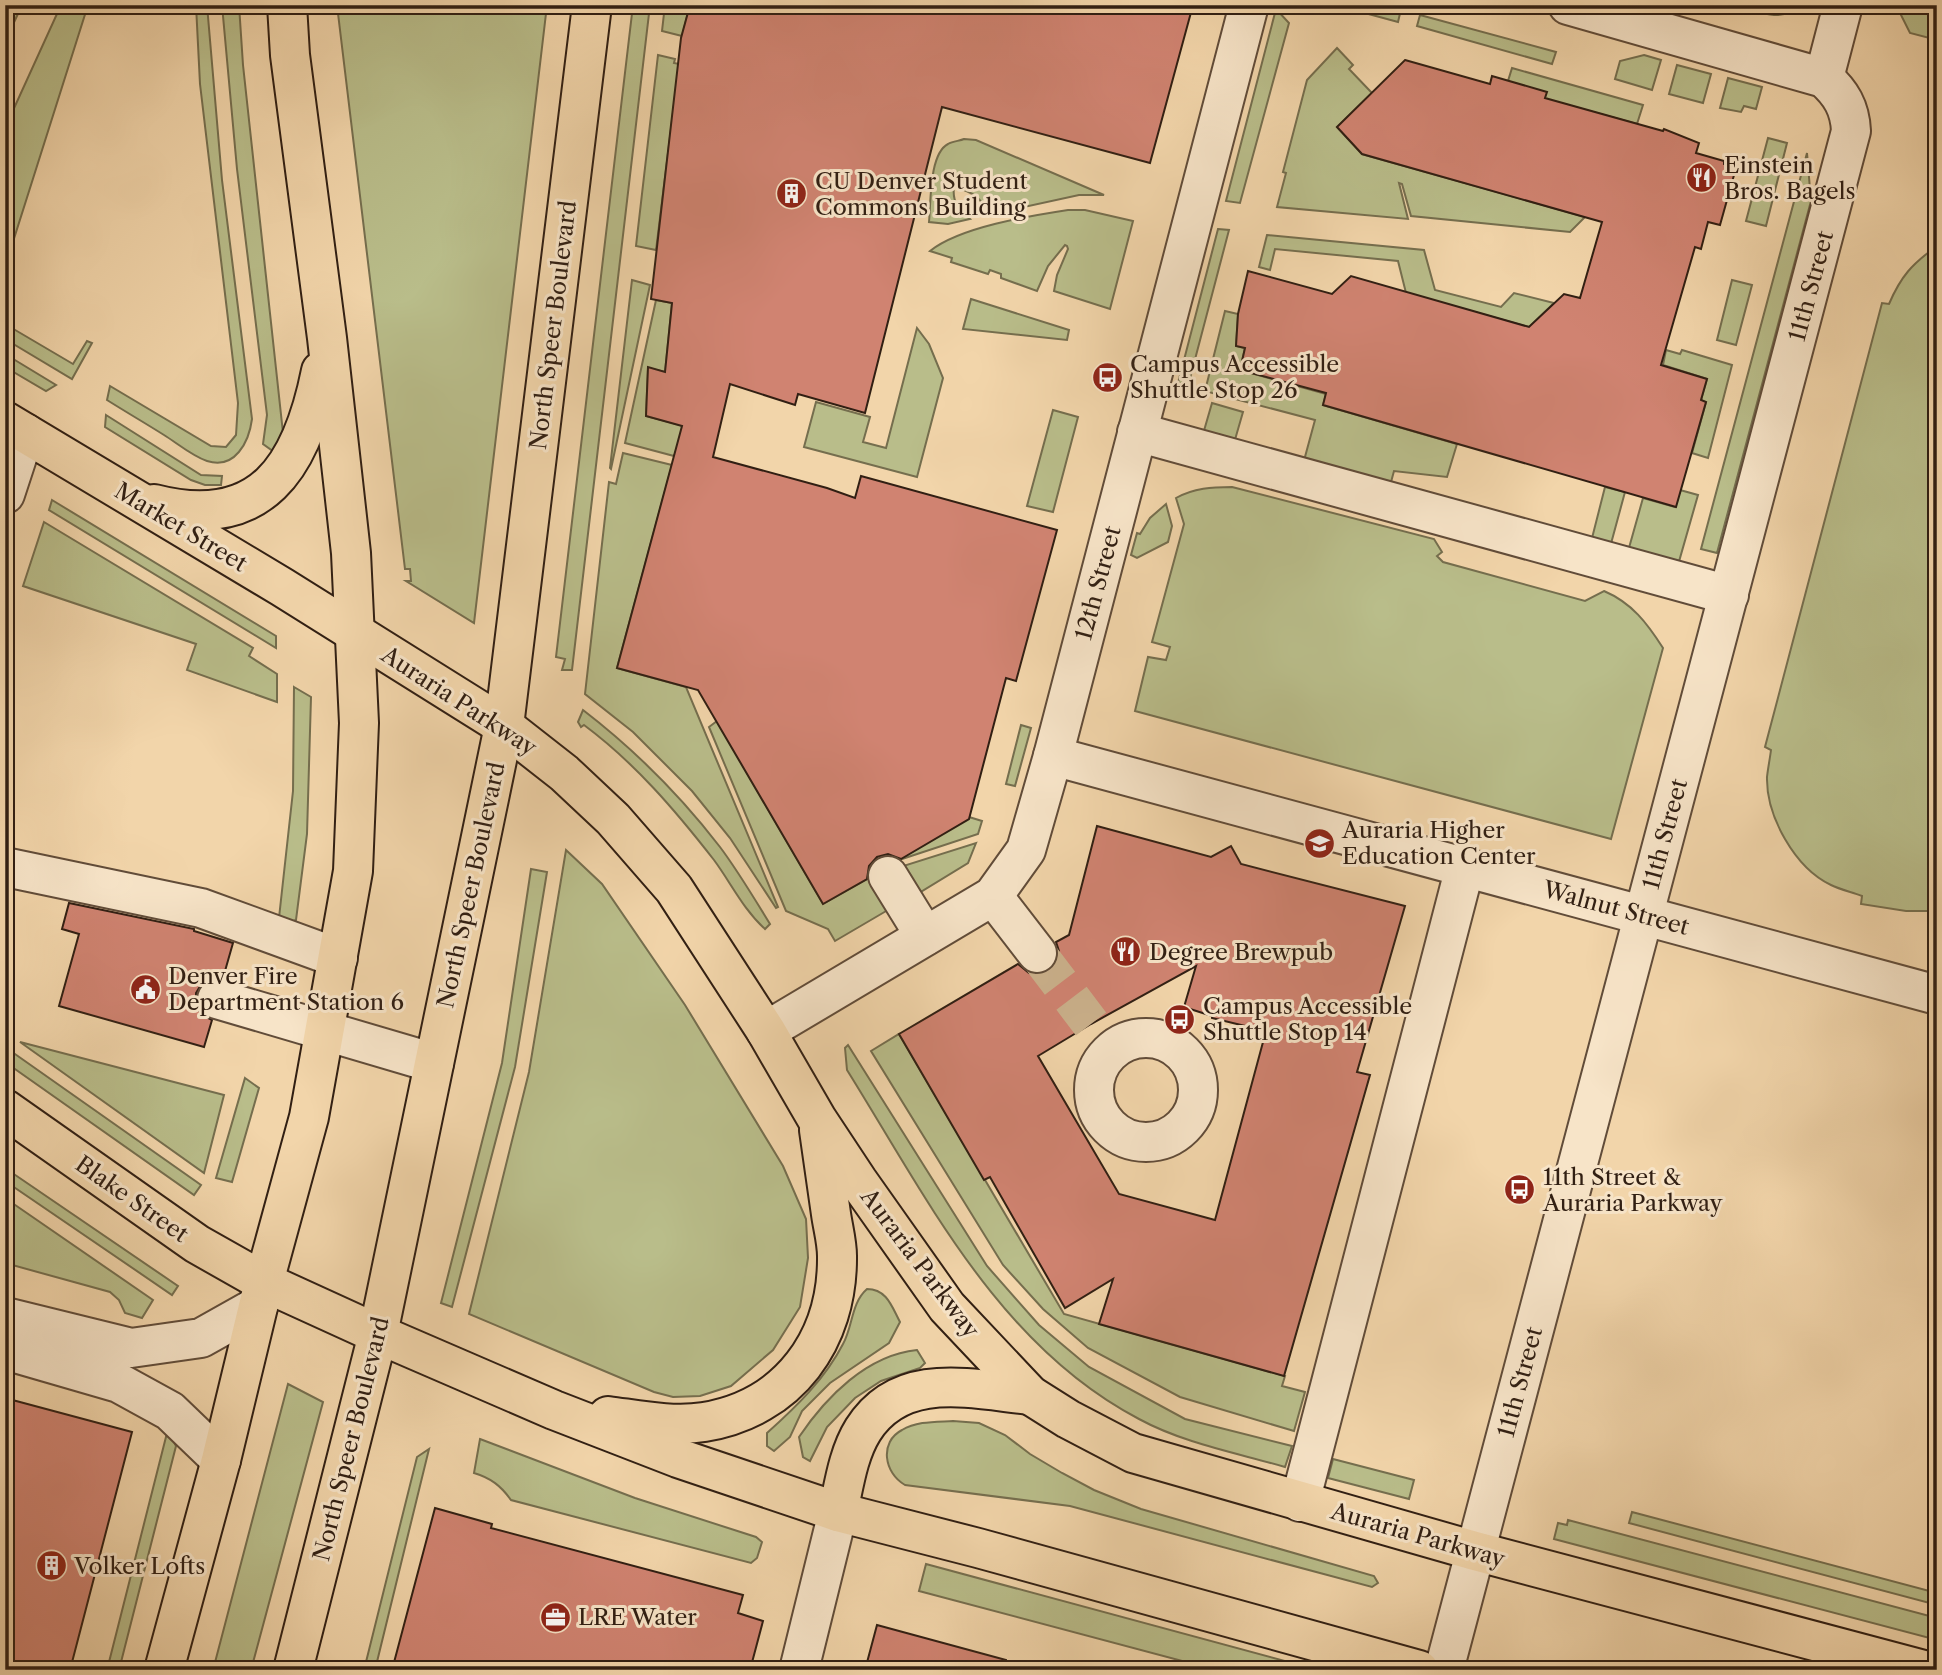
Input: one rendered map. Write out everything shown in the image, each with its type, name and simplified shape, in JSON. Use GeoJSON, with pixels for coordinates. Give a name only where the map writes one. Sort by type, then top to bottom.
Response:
{"type":"FeatureCollection","features":[{"type":"Feature","properties":{"kind":"main road"},"geometry":{"type":"LineString","coordinates":[[164,1670],[309,1117],[353,871],[359,723],[351,553],[327,338],[290,55],[287,5]]}},
{"type":"Feature","properties":{"kind":"main road","name":"North Speer Boulevard"},"geometry":{"type":"LineString","coordinates":[[293,1670],[378,1334],[505,726],[592,5]]}},
{"type":"Feature","properties":{"kind":"main road"},"geometry":{"type":"LineString","coordinates":[[131,498],[176,510],[200,511],[231,505],[262,494],[289,464],[307,426],[327,338]]}},
{"type":"Feature","properties":{"kind":"main road","name":"Market Street"},"geometry":{"type":"LineString","coordinates":[[15,427],[355,633]]}},
{"type":"Feature","properties":{"kind":"main road","name":"Auraria Parkway"},"geometry":{"type":"LineString","coordinates":[[355,633],[505,726],[564,773],[613,819],[674,889],[765,1031],[817,1119],[947,1307],[1030,1395],[1068,1419],[1133,1453],[1475,1552],[1924,1670]]}},
{"type":"Feature","properties":{"kind":"main road","name":"Blake Street"},"geometry":{"type":"LineString","coordinates":[[5,1110],[197,1244],[261,1294]]}},
{"type":"Feature","properties":{"kind":"main road"},"geometry":{"type":"LineString","coordinates":[[554,1410],[669,1423],[702,1423],[734,1415],[759,1404],[782,1388],[806,1363],[823,1334],[835,1295],[836,1281],[837,1254],[817,1119]]}},
{"type":"Feature","properties":{"kind":"main road"},"geometry":{"type":"LineString","coordinates":[[261,1294],[378,1334],[554,1410],[678,1458],[838,1512],[1419,1670]]}},
{"type":"Feature","properties":{"kind":"main road"},"geometry":{"type":"LineString","coordinates":[[838,1512],[850,1461],[862,1431],[888,1404],[914,1391],[939,1387],[1030,1395]]}},
{"type":"Feature","properties":{"kind":"street","name":"12th Street"},"geometry":{"type":"LineString","coordinates":[[765,1031],[993,896],[1026,850],[1053,756],[1249,5]]}},
{"type":"Feature","properties":{"kind":"street"},"geometry":{"type":"LineString","coordinates":[[1568,5],[1824,78],[1843,5]]}},
{"type":"Feature","properties":{"kind":"street","name":"11th Street"},"geometry":{"type":"LineString","coordinates":[[1444,1670],[1850,138],[1850,117],[1845,102],[1838,90],[1824,78]]}},
{"type":"Feature","properties":{"kind":"street"},"geometry":{"type":"LineString","coordinates":[[5,494],[15,427]]}},
{"type":"Feature","properties":{"kind":"street"},"geometry":{"type":"LineString","coordinates":[[1138,432],[1729,595]]}},
{"type":"Feature","properties":{"kind":"street","name":"Walnut Street"},"geometry":{"type":"LineString","coordinates":[[1053,756],[1937,995]]}},
{"type":"Feature","properties":{"kind":"street"},"geometry":{"type":"LineString","coordinates":[[5,867],[201,908],[338,958]]}},
{"type":"Feature","properties":{"kind":"street"},"geometry":{"type":"LineString","coordinates":[[1300,1502],[1465,867]]}},
{"type":"Feature","properties":{"kind":"street"},"geometry":{"type":"LineString","coordinates":[[888,876],[925,936]]}},
{"type":"Feature","properties":{"kind":"street"},"geometry":{"type":"LineString","coordinates":[[993,896],[1037,953]]}},
{"type":"Feature","properties":{"kind":"street"},"geometry":{"type":"LineString","coordinates":[[218,999],[434,1063]]}},
{"type":"Feature","properties":{"kind":"street"},"geometry":{"type":"LineString","coordinates":[[5,1317],[131,1348],[201,1338],[261,1294]]}},
{"type":"Feature","properties":{"kind":"street"},"geometry":{"type":"LineString","coordinates":[[5,1350],[119,1383],[170,1411],[221,1460]]}},
{"type":"Feature","properties":{"kind":"street"},"geometry":{"type":"LineString","coordinates":[[799,1670],[838,1512]]}},
{"type":"Feature","properties":{"kind":"green space"},"geometry":{"type":"Polygon","coordinates":[[[5,5],[22,5],[5,42],[5,5]]]}},
{"type":"Feature","properties":{"kind":"green space"},"geometry":{"type":"Polygon","coordinates":[[[61,5],[88,5],[5,267],[5,128],[61,5]]]}},
{"type":"Feature","properties":{"kind":"green space"},"geometry":{"type":"Polygon","coordinates":[[[196,5],[207,5],[222,180],[252,419],[248,437],[239,452],[233,458],[217,463],[196,456],[107,400],[110,386],[211,446],[226,447],[236,435],[238,403],[200,84],[196,5]]]}},
{"type":"Feature","properties":{"kind":"green space"},"geometry":{"type":"Polygon","coordinates":[[[222,5],[239,5],[243,65],[283,433],[277,454],[263,444],[267,415],[237,169],[222,5]]]}},
{"type":"Feature","properties":{"kind":"green space"},"geometry":{"type":"Polygon","coordinates":[[[337,5],[547,5],[474,623],[406,581],[411,581],[410,569],[405,569],[337,5]]]}},
{"type":"Feature","properties":{"kind":"green space"},"geometry":{"type":"Polygon","coordinates":[[[633,5],[650,5],[572,670],[562,670],[565,659],[556,657],[633,5]]]}},
{"type":"Feature","properties":{"kind":"green space"},"geometry":{"type":"Polygon","coordinates":[[[665,5],[690,5],[682,36],[662,31],[665,5]]]}},
{"type":"Feature","properties":{"kind":"green space"},"geometry":{"type":"Polygon","coordinates":[[[1351,5],[1402,5],[1398,22],[1350,9],[1351,5]]]}},
{"type":"Feature","properties":{"kind":"green space"},"geometry":{"type":"Polygon","coordinates":[[[1735,5],[1800,5],[1793,11],[1777,15],[1735,5]]]}},
{"type":"Feature","properties":{"kind":"green space"},"geometry":{"type":"Polygon","coordinates":[[[1896,5],[1937,5],[1937,40],[1910,33],[1896,5]]]}},
{"type":"Feature","properties":{"kind":"green space"},"geometry":{"type":"Polygon","coordinates":[[[1276,9],[1289,23],[1240,203],[1226,201],[1276,9]]]}},
{"type":"Feature","properties":{"kind":"green space"},"geometry":{"type":"Polygon","coordinates":[[[1420,15],[1556,52],[1552,64],[1417,26],[1420,15]]]}},
{"type":"Feature","properties":{"kind":"green space"},"geometry":{"type":"Polygon","coordinates":[[[1337,48],[1353,65],[1349,69],[1372,93],[1337,127],[1362,154],[1585,217],[1570,232],[1411,216],[1402,184],[1399,183],[1408,219],[1277,207],[1286,173],[1283,172],[1307,80],[1337,48]]]}},
{"type":"Feature","properties":{"kind":"green space"},"geometry":{"type":"Polygon","coordinates":[[[658,55],[675,59],[674,63],[679,64],[656,250],[636,246],[658,55]]]}},
{"type":"Feature","properties":{"kind":"green space"},"geometry":{"type":"Polygon","coordinates":[[[1644,55],[1661,60],[1652,90],[1615,79],[1620,61],[1644,55]]]}},
{"type":"Feature","properties":{"kind":"green space"},"geometry":{"type":"Polygon","coordinates":[[[1677,65],[1711,74],[1703,103],[1669,94],[1677,65]]]}},
{"type":"Feature","properties":{"kind":"green space"},"geometry":{"type":"Polygon","coordinates":[[[1512,68],[1643,105],[1637,124],[1545,99],[1508,81],[1512,68]]]}},
{"type":"Feature","properties":{"kind":"green space"},"geometry":{"type":"Polygon","coordinates":[[[1728,78],[1762,87],[1756,109],[1744,106],[1741,112],[1720,108],[1728,78]]]}},
{"type":"Feature","properties":{"kind":"green space"},"geometry":{"type":"Polygon","coordinates":[[[1768,138],[1787,143],[1766,226],[1746,221],[1768,138]]]}},
{"type":"Feature","properties":{"kind":"green space"},"geometry":{"type":"Polygon","coordinates":[[[964,139],[976,140],[1104,195],[1079,195],[987,215],[983,204],[975,196],[954,187],[957,205],[970,219],[948,224],[929,222],[932,179],[937,158],[948,144],[964,139]]]}},
{"type":"Feature","properties":{"kind":"green space"},"geometry":{"type":"Polygon","coordinates":[[[1807,153],[1811,201],[1717,553],[1701,549],[1807,153]]]}},
{"type":"Feature","properties":{"kind":"green space"},"geometry":{"type":"Polygon","coordinates":[[[1068,210],[1085,210],[1133,221],[1110,309],[1054,291],[1057,275],[1068,249],[1065,245],[1048,266],[1037,291],[1001,278],[1001,274],[990,270],[988,274],[951,262],[952,258],[930,251],[959,235],[977,229],[1068,210]]]}},
{"type":"Feature","properties":{"kind":"green space"},"geometry":{"type":"Polygon","coordinates":[[[1218,229],[1229,230],[1188,386],[1178,383],[1218,229]]]}},
{"type":"Feature","properties":{"kind":"green space"},"geometry":{"type":"Polygon","coordinates":[[[1267,235],[1424,250],[1435,290],[1501,307],[1514,293],[1554,303],[1529,327],[1406,293],[1398,261],[1275,249],[1270,270],[1259,267],[1267,235]]]}},
{"type":"Feature","properties":{"kind":"green space"},"geometry":{"type":"Polygon","coordinates":[[[1937,246],[1937,911],[1906,911],[1861,904],[1862,896],[1835,887],[1818,877],[1795,854],[1777,824],[1772,808],[1767,777],[1771,750],[1765,747],[1882,303],[1889,304],[1908,271],[1937,246]]]}},
{"type":"Feature","properties":{"kind":"green space"},"geometry":{"type":"Polygon","coordinates":[[[632,280],[650,285],[611,469],[610,468],[632,280]]]}},
{"type":"Feature","properties":{"kind":"green space"},"geometry":{"type":"Polygon","coordinates":[[[1732,280],[1752,285],[1736,345],[1717,340],[1732,280]]]}},
{"type":"Feature","properties":{"kind":"green space"},"geometry":{"type":"Polygon","coordinates":[[[971,299],[1069,330],[1067,340],[963,329],[971,299]]]}},
{"type":"Feature","properties":{"kind":"green space"},"geometry":{"type":"Polygon","coordinates":[[[656,300],[672,303],[665,372],[648,368],[646,416],[688,427],[674,456],[625,443],[656,300]]]}},
{"type":"Feature","properties":{"kind":"green space"},"geometry":{"type":"Polygon","coordinates":[[[1225,311],[1238,314],[1236,346],[1245,348],[1240,370],[1326,394],[1323,405],[1457,444],[1447,477],[1394,471],[1391,482],[1302,468],[1315,420],[1205,391],[1225,311]]]}},
{"type":"Feature","properties":{"kind":"green space"},"geometry":{"type":"Polygon","coordinates":[[[5,324],[73,364],[87,341],[92,343],[72,379],[5,339],[5,324]]]}},
{"type":"Feature","properties":{"kind":"green space"},"geometry":{"type":"Polygon","coordinates":[[[917,328],[929,344],[943,378],[917,477],[804,447],[816,402],[870,417],[863,442],[886,448],[917,328]]]}},
{"type":"Feature","properties":{"kind":"green space"},"geometry":{"type":"Polygon","coordinates":[[[1666,350],[1680,354],[1682,350],[1732,365],[1708,458],[1692,453],[1706,402],[1701,400],[1707,379],[1663,365],[1666,350]]]}},
{"type":"Feature","properties":{"kind":"green space"},"geometry":{"type":"Polygon","coordinates":[[[5,354],[56,385],[46,391],[5,367],[5,354]]]}},
{"type":"Feature","properties":{"kind":"green space"},"geometry":{"type":"Polygon","coordinates":[[[1212,403],[1243,412],[1232,450],[1201,441],[1212,403]]]}},
{"type":"Feature","properties":{"kind":"green space"},"geometry":{"type":"Polygon","coordinates":[[[1053,410],[1078,417],[1053,512],[1027,506],[1053,410]]]}},
{"type":"Feature","properties":{"kind":"green space"},"geometry":{"type":"Polygon","coordinates":[[[106,415],[201,475],[222,476],[221,485],[205,485],[191,480],[105,427],[106,415]]]}},
{"type":"Feature","properties":{"kind":"green space"},"geometry":{"type":"Polygon","coordinates":[[[623,453],[672,465],[617,668],[686,687],[778,907],[776,908],[730,838],[692,791],[633,732],[585,694],[609,482],[616,484],[623,453]]]}},
{"type":"Feature","properties":{"kind":"green space"},"geometry":{"type":"Polygon","coordinates":[[[1232,487],[1434,539],[1442,552],[1437,556],[1443,562],[1585,601],[1604,591],[1631,608],[1645,622],[1663,648],[1611,839],[1135,711],[1148,657],[1166,660],[1170,647],[1152,642],[1184,524],[1176,498],[1203,489],[1232,487]]]}},
{"type":"Feature","properties":{"kind":"green space"},"geometry":{"type":"Polygon","coordinates":[[[1605,487],[1625,492],[1609,551],[1590,546],[1605,487]]]}},
{"type":"Feature","properties":{"kind":"green space"},"geometry":{"type":"Polygon","coordinates":[[[1680,490],[1698,495],[1678,565],[1627,555],[1643,498],[1675,507],[1680,490]]]}},
{"type":"Feature","properties":{"kind":"green space"},"geometry":{"type":"Polygon","coordinates":[[[52,500],[276,636],[276,648],[49,510],[52,500]]]}},
{"type":"Feature","properties":{"kind":"green space"},"geometry":{"type":"Polygon","coordinates":[[[1166,504],[1172,526],[1168,542],[1137,558],[1131,555],[1137,533],[1140,534],[1150,518],[1166,504]]]}},
{"type":"Feature","properties":{"kind":"green space"},"geometry":{"type":"Polygon","coordinates":[[[44,522],[253,648],[249,656],[277,674],[277,702],[187,670],[196,644],[23,586],[44,522]]]}},
{"type":"Feature","properties":{"kind":"green space"},"geometry":{"type":"Polygon","coordinates":[[[294,687],[311,697],[307,834],[296,920],[278,927],[293,791],[294,687]]]}},
{"type":"Feature","properties":{"kind":"green space"},"geometry":{"type":"Polygon","coordinates":[[[583,710],[656,774],[705,828],[770,924],[765,929],[669,805],[620,755],[584,725],[581,727],[578,722],[583,710]]]}},
{"type":"Feature","properties":{"kind":"green space"},"geometry":{"type":"Polygon","coordinates":[[[717,721],[823,904],[874,875],[893,907],[835,941],[828,929],[786,911],[709,727],[717,721]]]}},
{"type":"Feature","properties":{"kind":"green space"},"geometry":{"type":"Polygon","coordinates":[[[1021,725],[1031,728],[1015,786],[1006,784],[1021,725]]]}},
{"type":"Feature","properties":{"kind":"green space"},"geometry":{"type":"Polygon","coordinates":[[[969,817],[982,821],[978,834],[899,860],[969,817]]]}},
{"type":"Feature","properties":{"kind":"green space"},"geometry":{"type":"Polygon","coordinates":[[[976,843],[968,863],[914,896],[900,867],[976,843]]]}},
{"type":"Feature","properties":{"kind":"green space"},"geometry":{"type":"Polygon","coordinates":[[[566,850],[602,884],[685,1005],[783,1166],[806,1219],[808,1258],[800,1307],[773,1350],[731,1386],[700,1396],[673,1397],[654,1392],[469,1314],[529,1072],[566,850]]]}},
{"type":"Feature","properties":{"kind":"green space"},"geometry":{"type":"Polygon","coordinates":[[[531,869],[547,872],[515,1067],[452,1307],[441,1303],[502,1063],[531,869]]]}},
{"type":"Feature","properties":{"kind":"green space"},"geometry":{"type":"Polygon","coordinates":[[[899,1034],[1064,1314],[1285,1376],[1282,1386],[1305,1392],[1294,1431],[1180,1397],[1088,1348],[1043,1309],[1003,1265],[871,1051],[899,1034]]]}},
{"type":"Feature","properties":{"kind":"green space"},"geometry":{"type":"Polygon","coordinates":[[[20,1042],[224,1095],[204,1173],[20,1042]]]}},
{"type":"Feature","properties":{"kind":"green space"},"geometry":{"type":"Polygon","coordinates":[[[848,1045],[987,1266],[1039,1325],[1089,1367],[1185,1419],[1292,1446],[1285,1467],[1192,1441],[1139,1419],[1090,1388],[1046,1352],[1006,1310],[970,1265],[938,1217],[847,1070],[845,1048],[848,1045]]]}},
{"type":"Feature","properties":{"kind":"green space"},"geometry":{"type":"Polygon","coordinates":[[[5,1047],[201,1185],[194,1195],[5,1062],[5,1047]]]}},
{"type":"Feature","properties":{"kind":"green space"},"geometry":{"type":"Polygon","coordinates":[[[245,1078],[259,1088],[232,1182],[216,1178],[245,1078]]]}},
{"type":"Feature","properties":{"kind":"green space"},"geometry":{"type":"Polygon","coordinates":[[[5,1168],[178,1286],[172,1295],[5,1181],[5,1168]]]}},
{"type":"Feature","properties":{"kind":"green space"},"geometry":{"type":"Polygon","coordinates":[[[5,1198],[153,1300],[142,1318],[125,1313],[119,1300],[110,1292],[5,1263],[5,1198]]]}},
{"type":"Feature","properties":{"kind":"green space"},"geometry":{"type":"Polygon","coordinates":[[[867,1289],[884,1295],[900,1322],[889,1343],[830,1383],[802,1411],[790,1437],[774,1451],[767,1446],[767,1433],[799,1403],[828,1369],[846,1337],[858,1301],[867,1289]]]}},
{"type":"Feature","properties":{"kind":"green space"},"geometry":{"type":"Polygon","coordinates":[[[917,1350],[925,1363],[920,1368],[881,1381],[855,1398],[827,1427],[810,1461],[803,1457],[799,1437],[835,1393],[849,1380],[881,1360],[917,1350]]]}},
{"type":"Feature","properties":{"kind":"green space"},"geometry":{"type":"Polygon","coordinates":[[[288,1384],[323,1402],[251,1670],[213,1670],[288,1384]]]}},
{"type":"Feature","properties":{"kind":"green space"},"geometry":{"type":"Polygon","coordinates":[[[953,1421],[979,1423],[1005,1435],[1062,1473],[1094,1490],[1141,1509],[1374,1576],[1378,1583],[1372,1587],[1070,1506],[905,1485],[898,1480],[892,1473],[887,1457],[887,1450],[895,1435],[914,1425],[953,1421]]]}},
{"type":"Feature","properties":{"kind":"green space"},"geometry":{"type":"Polygon","coordinates":[[[168,1429],[176,1446],[119,1670],[107,1670],[168,1429]]]}},
{"type":"Feature","properties":{"kind":"green space"},"geometry":{"type":"Polygon","coordinates":[[[480,1439],[635,1498],[756,1537],[762,1542],[757,1558],[751,1563],[511,1500],[495,1483],[474,1473],[480,1439]]]}},
{"type":"Feature","properties":{"kind":"green space"},"geometry":{"type":"Polygon","coordinates":[[[429,1449],[375,1670],[364,1670],[417,1457],[429,1449]]]}},
{"type":"Feature","properties":{"kind":"green space"},"geometry":{"type":"Polygon","coordinates":[[[1333,1459],[1414,1480],[1409,1499],[1328,1478],[1333,1459]]]}},
{"type":"Feature","properties":{"kind":"green space"},"geometry":{"type":"Polygon","coordinates":[[[1632,1512],[1937,1593],[1937,1605],[1629,1523],[1632,1512]]]}},
{"type":"Feature","properties":{"kind":"green space"},"geometry":{"type":"Polygon","coordinates":[[[1568,1520],[1937,1618],[1937,1640],[1554,1539],[1558,1523],[1567,1525],[1568,1520]]]}},
{"type":"Feature","properties":{"kind":"green space"},"geometry":{"type":"Polygon","coordinates":[[[926,1564],[1318,1670],[1216,1670],[919,1591],[926,1564]]]}},
{"type":"Feature","properties":{"kind":"building"},"geometry":{"type":"Polygon","coordinates":[[[690,5],[1193,5],[1150,163],[942,107],[865,413],[798,394],[795,405],[730,384],[713,457],[855,498],[861,476],[1057,530],[1016,681],[1006,678],[969,819],[901,859],[888,854],[877,857],[869,866],[867,879],[823,904],[698,690],[617,668],[682,426],[646,416],[648,367],[665,372],[672,303],[651,299],[681,38],[690,5]]]}},
{"type":"Feature","properties":{"kind":"building"},"geometry":{"type":"Polygon","coordinates":[[[1405,60],[1490,84],[1492,76],[1547,92],[1545,98],[1663,131],[1664,129],[1699,143],[1696,153],[1724,161],[1724,164],[1736,168],[1720,225],[1708,222],[1701,249],[1695,247],[1661,365],[1707,379],[1701,400],[1706,402],[1676,507],[1323,405],[1326,393],[1240,370],[1245,348],[1236,346],[1238,314],[1248,271],[1332,294],[1351,276],[1529,327],[1564,294],[1580,298],[1602,222],[1362,154],[1337,127],[1405,60]]]}},
{"type":"Feature","properties":{"kind":"building"},"geometry":{"type":"Polygon","coordinates":[[[1097,826],[1211,857],[1231,846],[1241,864],[1405,906],[1357,1072],[1370,1075],[1284,1376],[1099,1324],[1113,1279],[1065,1308],[990,1177],[984,1180],[899,1034],[1018,964],[1029,973],[1041,975],[1051,970],[1059,951],[1056,942],[1069,935],[1097,826]],[[1196,966],[1038,1056],[1119,1194],[1215,1220],[1266,1031],[1212,1018],[1184,1007],[1196,966]]]}},
{"type":"Feature","properties":{"kind":"building"},"geometry":{"type":"Polygon","coordinates":[[[69,903],[194,929],[233,943],[223,978],[213,978],[202,983],[196,993],[196,1005],[201,1014],[212,1020],[204,1047],[59,1006],[79,934],[62,929],[69,903]]]}},
{"type":"Feature","properties":{"kind":"building","name":"Volker Lofts"},"geometry":{"type":"Polygon","coordinates":[[[5,1398],[132,1432],[70,1670],[24,1670],[5,1665],[5,1398]]]}},
{"type":"Feature","properties":{"kind":"building"},"geometry":{"type":"Polygon","coordinates":[[[435,1508],[492,1524],[491,1528],[743,1595],[738,1613],[763,1621],[750,1670],[392,1670],[435,1508]]]}},
{"type":"Feature","properties":{"kind":"building"},"geometry":{"type":"Polygon","coordinates":[[[877,1625],[1006,1660],[1005,1670],[865,1670],[877,1625]]]}},
{"type":"Feature","properties":{"kind":"tunnel"},"geometry":{"type":"LineString","coordinates":[[1037,953],[1091,1024]]}},
{"type":"Feature","properties":{"kind":"place","name":"Einstein Bros. Bagels"},"geometry":{"type":"Point","coordinates":[1701,178]}},
{"type":"Feature","properties":{"kind":"place","name":"CU Denver Student Commons Building"},"geometry":{"type":"Point","coordinates":[792,194]}},
{"type":"Feature","properties":{"kind":"place","name":"Campus Accessible Shuttle Stop 26"},"geometry":{"type":"Point","coordinates":[1107,377]}},
{"type":"Feature","properties":{"kind":"place","name":"Auraria Higher Education Center"},"geometry":{"type":"Point","coordinates":[1319,843]}},
{"type":"Feature","properties":{"kind":"place","name":"Degree Brewpub"},"geometry":{"type":"Point","coordinates":[1126,952]}},
{"type":"Feature","properties":{"kind":"place","name":"Denver Fire Department Station 6"},"geometry":{"type":"Point","coordinates":[145,989]}},
{"type":"Feature","properties":{"kind":"place","name":"Campus Accessible Shuttle Stop 14"},"geometry":{"type":"Point","coordinates":[1180,1019]}},
{"type":"Feature","properties":{"kind":"place","name":"11th Street & Auraria Parkway"},"geometry":{"type":"Point","coordinates":[1520,1190]}},
{"type":"Feature","properties":{"kind":"place","name":"Volker Lofts"},"geometry":{"type":"Point","coordinates":[51,1566]}},
{"type":"Feature","properties":{"kind":"place","name":"LRE Water"},"geometry":{"type":"Point","coordinates":[555,1617]}}]}
